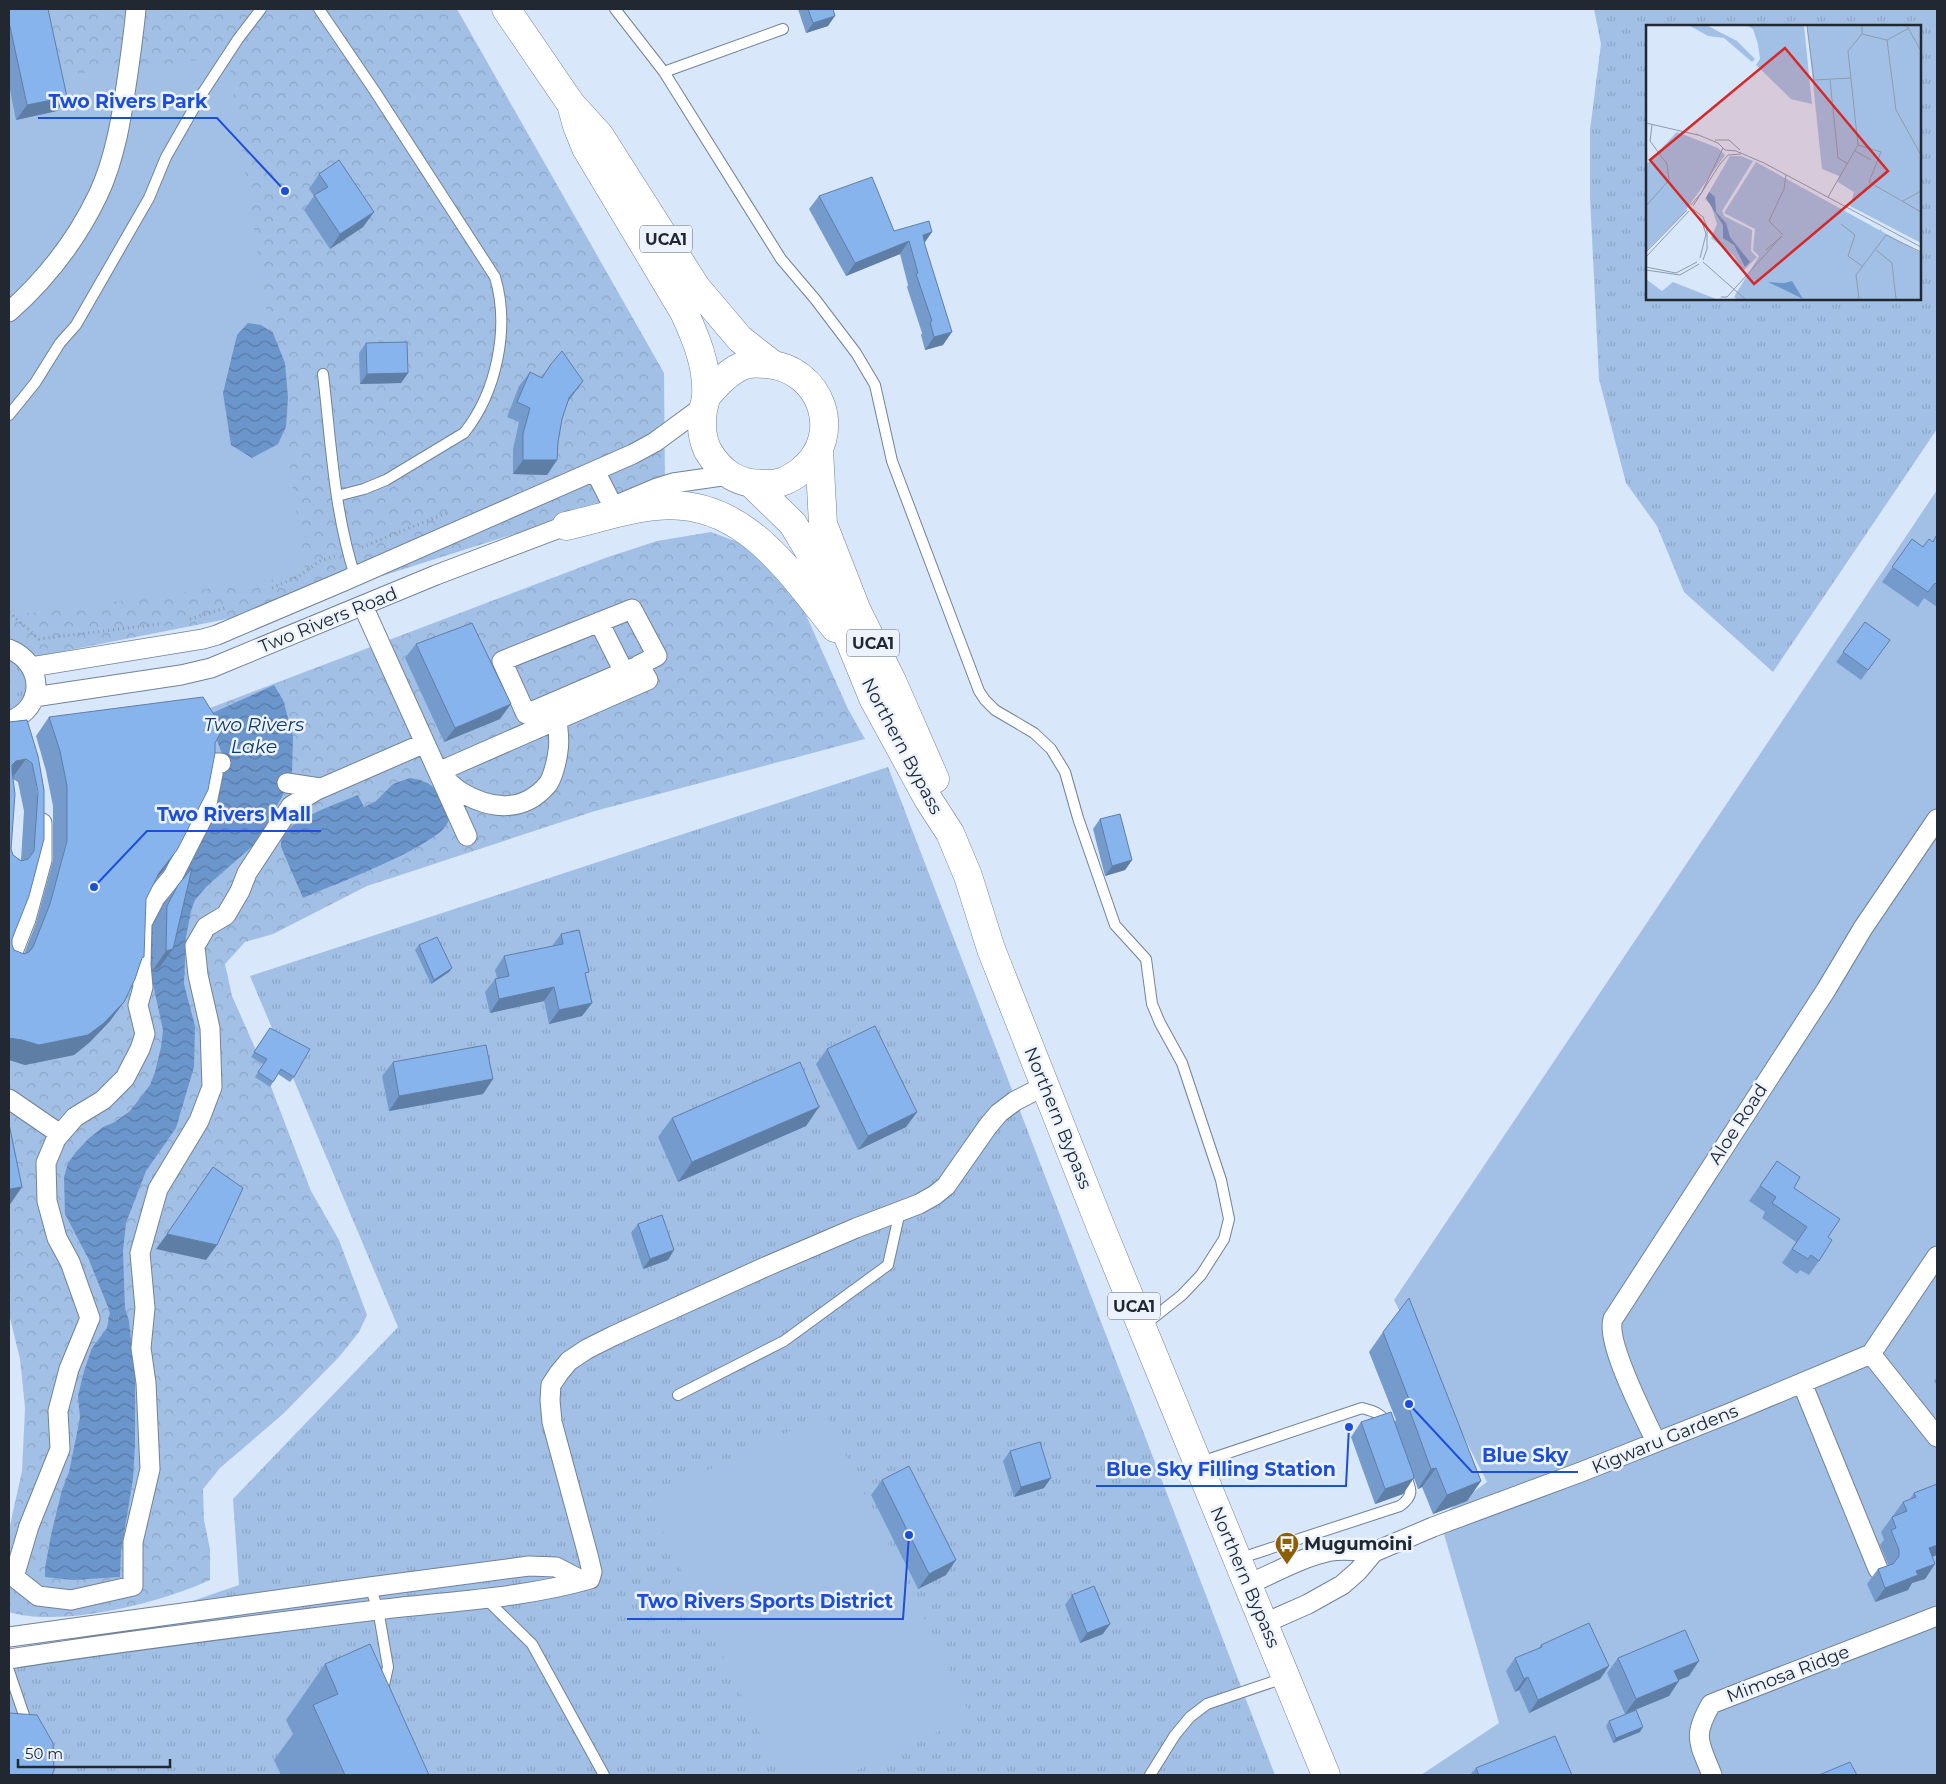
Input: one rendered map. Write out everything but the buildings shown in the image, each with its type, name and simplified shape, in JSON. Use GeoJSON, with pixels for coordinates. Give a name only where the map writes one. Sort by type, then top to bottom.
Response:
{"type":"FeatureCollection","features":[{"type":"Feature","properties":{"kind":"main road","name":"Northern Bypass"},"geometry":{"type":"LineString","coordinates":[[506,9],[572,104],[600,136],[696,286],[740,338],[772,364]]}},
{"type":"Feature","properties":{"kind":"main road","name":"Northern Bypass"},"geometry":{"type":"LineString","coordinates":[[572,104],[577,126],[586,148],[684,312],[694,334],[704,369],[705,401],[702,431],[707,449],[718,466],[740,480],[793,524],[822,573],[873,698],[901,752],[950,833],[968,876],[991,949],[1100,1225],[1143,1326],[1247,1585],[1287,1676],[1326,1775]]}},
{"type":"Feature","properties":{"kind":"main road","name":"Northern Bypass"},"geometry":{"type":"LineString","coordinates":[[705,401],[721,379],[736,369],[757,363],[778,364],[791,369],[813,388],[822,407],[826,427],[820,449],[806,466],[787,480],[772,485],[740,480]]}},
{"type":"Feature","properties":{"kind":"main road","name":"UCA1"},"geometry":{"type":"LineString","coordinates":[[820,449],[823,524],[857,611],[892,681],[942,795],[950,833]]}},
{"type":"Feature","properties":{"kind":"main road"},"geometry":{"type":"LineString","coordinates":[[566,526],[648,507],[693,506],[712,512],[750,533],[770,549],[852,649]]}},
{"type":"Feature","properties":{"kind":"street"},"geometry":{"type":"LineString","coordinates":[[9,312],[33,288],[62,254],[82,225],[99,193],[114,148],[122,112],[136,9]]}},
{"type":"Feature","properties":{"kind":"street","name":"Two Rivers Road"},"geometry":{"type":"LineString","coordinates":[[31,667],[203,639],[217,635],[595,471],[655,442],[705,401]]}},
{"type":"Feature","properties":{"kind":"street"},"geometry":{"type":"LineString","coordinates":[[595,471],[613,506]]}},
{"type":"Feature","properties":{"kind":"street","name":"Two Rivers Road"},"geometry":{"type":"LineString","coordinates":[[34,697],[199,671],[436,575],[566,526],[656,488],[673,483],[740,480]]}},
{"type":"Feature","properties":{"kind":"street"},"geometry":{"type":"LineString","coordinates":[[358,575],[425,744],[467,836]]}},
{"type":"Feature","properties":{"kind":"street"},"geometry":{"type":"LineString","coordinates":[[632,609],[657,656],[632,669],[526,714],[502,661],[599,622],[632,609]]}},
{"type":"Feature","properties":{"kind":"street"},"geometry":{"type":"LineString","coordinates":[[438,772],[648,680],[632,669],[599,622]]}},
{"type":"Feature","properties":{"kind":"street"},"geometry":{"type":"LineString","coordinates":[[9,649],[25,658],[31,667],[36,687],[34,697],[25,712],[13,719],[24,736]]}},
{"type":"Feature","properties":{"kind":"street"},"geometry":{"type":"LineString","coordinates":[[438,772],[460,792],[478,801],[503,808],[525,802],[536,796],[549,782],[559,749],[557,720]]}},
{"type":"Feature","properties":{"kind":"street"},"geometry":{"type":"LineString","coordinates":[[221,763],[213,763],[213,774],[205,813],[173,876],[155,898],[142,923],[141,965],[143,987],[138,1005],[145,1034],[140,1049],[125,1078],[103,1100],[75,1117],[60,1134],[46,1163],[47,1202],[57,1238],[70,1262],[90,1318],[69,1369],[58,1412],[60,1449],[30,1526],[14,1577],[38,1596],[71,1600],[132,1586],[133,1542],[150,1469],[146,1383],[142,1348],[145,1308],[140,1253],[158,1190],[199,1121],[212,1087],[210,1028],[198,975],[196,946],[206,927],[226,915],[240,891],[247,873],[291,806],[320,788],[425,744]]}},
{"type":"Feature","properties":{"kind":"street"},"geometry":{"type":"LineString","coordinates":[[287,783],[320,788]]}},
{"type":"Feature","properties":{"kind":"street"},"geometry":{"type":"LineString","coordinates":[[9,962],[26,920],[42,860],[42,808]]}},
{"type":"Feature","properties":{"kind":"street","name":"Aloe Road"},"geometry":{"type":"LineString","coordinates":[[1656,1442],[1617,1353],[1611,1330],[1613,1319],[1826,990],[1863,928],[1937,819]]}},
{"type":"Feature","properties":{"kind":"street"},"geometry":{"type":"LineString","coordinates":[[9,1659],[378,1609],[486,1599],[539,1591],[590,1579],[591,1569],[552,1422],[551,1385],[569,1361],[587,1349],[613,1336],[766,1267],[856,1228],[920,1204],[946,1186],[999,1113],[1015,1101],[1046,1086]]}},
{"type":"Feature","properties":{"kind":"street"},"geometry":{"type":"LineString","coordinates":[[9,1099],[60,1134]]}},
{"type":"Feature","properties":{"kind":"street"},"geometry":{"type":"LineString","coordinates":[[1937,1256],[1871,1354],[1937,1437]]}},
{"type":"Feature","properties":{"kind":"street","name":"Kigwaru Gardens"},"geometry":{"type":"LineString","coordinates":[[1265,1623],[1308,1604],[1342,1585],[1358,1571],[1374,1552],[1433,1527],[1656,1442],[1871,1354]]}},
{"type":"Feature","properties":{"kind":"street"},"geometry":{"type":"LineString","coordinates":[[1802,1383],[1878,1569]]}},
{"type":"Feature","properties":{"kind":"street","name":"Kigwaru Gardens"},"geometry":{"type":"LineString","coordinates":[[1247,1585],[1285,1567],[1330,1551],[1374,1552]]}},
{"type":"Feature","properties":{"kind":"street"},"geometry":{"type":"LineString","coordinates":[[9,1637],[529,1566],[556,1567],[583,1581]]}},
{"type":"Feature","properties":{"kind":"street","name":"Mimosa Ridge"},"geometry":{"type":"LineString","coordinates":[[1712,1775],[1698,1739],[1701,1721],[1711,1704],[1937,1616]]}},
{"type":"Feature","properties":{"kind":"lane"},"geometry":{"type":"LineString","coordinates":[[9,415],[35,383],[60,343],[76,325],[148,198],[166,157],[197,102],[238,39],[261,9]]}},
{"type":"Feature","properties":{"kind":"lane"},"geometry":{"type":"LineString","coordinates":[[319,9],[495,277],[500,298],[501,329],[499,352],[492,379],[472,423],[464,433],[386,480],[364,489],[337,496]]}},
{"type":"Feature","properties":{"kind":"lane"},"geometry":{"type":"LineString","coordinates":[[615,9],[664,72],[781,259],[815,299],[856,353],[875,385],[892,461],[979,691],[995,710],[1034,733],[1051,749],[1066,772],[1078,818],[1115,925],[1146,959],[1152,1004],[1182,1063],[1201,1114],[1221,1180],[1229,1219],[1224,1239],[1202,1275],[1182,1295],[1143,1326]]}},
{"type":"Feature","properties":{"kind":"lane"},"geometry":{"type":"LineString","coordinates":[[664,72],[783,28]]}},
{"type":"Feature","properties":{"kind":"lane"},"geometry":{"type":"LineString","coordinates":[[323,374],[337,496],[347,552],[358,575]]}},
{"type":"Feature","properties":{"kind":"lane"},"geometry":{"type":"LineString","coordinates":[[678,1395],[784,1341],[888,1265],[900,1211]]}},
{"type":"Feature","properties":{"kind":"lane"},"geometry":{"type":"LineString","coordinates":[[1197,1463],[1362,1408],[1376,1411],[1385,1419],[1391,1437]]}},
{"type":"Feature","properties":{"kind":"lane"},"geometry":{"type":"LineString","coordinates":[[1237,1559],[1400,1506],[1408,1500],[1411,1491],[1401,1464]]}},
{"type":"Feature","properties":{"kind":"lane"},"geometry":{"type":"LineString","coordinates":[[370,1587],[378,1609],[388,1667],[384,1685],[371,1694]]}},
{"type":"Feature","properties":{"kind":"lane"},"geometry":{"type":"LineString","coordinates":[[486,1599],[532,1644],[604,1775]]}},
{"type":"Feature","properties":{"kind":"lane"},"geometry":{"type":"LineString","coordinates":[[9,1672],[33,1741]]}},
{"type":"Feature","properties":{"kind":"lane"},"geometry":{"type":"LineString","coordinates":[[1150,1775],[1175,1735],[1190,1717],[1207,1704],[1287,1676]]}},
{"type":"Feature","properties":{"kind":"path"},"geometry":{"type":"LineString","coordinates":[[264,592],[299,576],[320,561],[453,510]]}},
{"type":"Feature","properties":{"kind":"path"},"geometry":{"type":"LineString","coordinates":[[183,621],[228,607]]}},
{"type":"Feature","properties":{"kind":"path"},"geometry":{"type":"LineString","coordinates":[[9,612],[39,639],[163,624]]}},
{"type":"Feature","properties":{"kind":"path"},"geometry":{"type":"LineString","coordinates":[[221,763],[287,783]]}},
{"type":"Feature","properties":{"kind":"path"},"geometry":{"type":"LineString","coordinates":[[90,1318],[144,1320]]}},
{"type":"Feature","properties":{"kind":"green space"},"geometry":{"type":"Polygon","coordinates":[[[9,9],[457,9],[664,373],[665,486],[278,609],[9,662],[9,9]]]}},
{"type":"Feature","properties":{"kind":"green space"},"geometry":{"type":"Polygon","coordinates":[[[1594,9],[1937,9],[1937,429],[1773,672],[1684,592],[1657,526],[1626,483],[1599,379],[1590,197],[1590,130],[1601,44],[1594,9]]]}},
{"type":"Feature","properties":{"kind":"green space"},"geometry":{"type":"Polygon","coordinates":[[[228,57],[306,575],[9,616],[9,81],[228,57]]]}},
{"type":"Feature","properties":{"kind":"green space"},"geometry":{"type":"Polygon","coordinates":[[[1937,490],[1937,1775],[1421,1775],[1499,1723],[1439,1517],[1487,1482],[1394,1300],[1937,490]]]}},
{"type":"Feature","properties":{"kind":"green space"},"geometry":{"type":"Polygon","coordinates":[[[711,532],[748,546],[802,606],[848,709],[865,739],[595,811],[367,886],[273,934],[245,942],[225,964],[232,996],[263,1066],[311,1191],[339,1240],[367,1315],[359,1332],[339,1357],[283,1414],[220,1468],[203,1489],[204,1520],[210,1549],[210,1580],[165,1597],[111,1611],[55,1617],[31,1616],[9,1612],[9,1530],[22,1471],[25,1408],[20,1359],[9,1314],[9,1060],[25,1065],[47,1060],[167,871],[198,815],[189,716],[605,558],[657,541],[711,532]]]}},
{"type":"Feature","properties":{"kind":"green space"},"geometry":{"type":"Polygon","coordinates":[[[9,655],[26,670],[29,695],[9,715],[9,655]]]}},
{"type":"Feature","properties":{"kind":"green space"},"geometry":{"type":"Polygon","coordinates":[[[888,767],[1275,1775],[9,1775],[9,1664],[239,1585],[233,1499],[398,1327],[250,976],[888,767]]]}},
{"type":"Feature","properties":{"kind":"green space"},"geometry":{"type":"Polygon","coordinates":[[[826,1414],[971,1716],[847,1775],[780,1775],[647,1499],[826,1414]]]}},
{"type":"Feature","properties":{"kind":"water"},"geometry":{"type":"Polygon","coordinates":[[[248,323],[261,325],[273,333],[285,363],[288,398],[286,427],[278,444],[252,458],[231,445],[223,393],[237,335],[248,323]]]}},
{"type":"Feature","properties":{"kind":"water","name":"Two Rivers Lake"},"geometry":{"type":"Polygon","coordinates":[[[274,685],[283,700],[293,736],[292,773],[283,795],[257,842],[207,886],[195,900],[186,937],[184,984],[195,1026],[194,1067],[176,1128],[146,1171],[126,1223],[123,1251],[125,1308],[129,1321],[135,1374],[135,1445],[133,1479],[121,1552],[120,1577],[73,1580],[45,1577],[51,1535],[62,1490],[69,1472],[80,1418],[78,1396],[84,1371],[92,1348],[107,1328],[110,1312],[89,1260],[65,1214],[64,1177],[68,1163],[76,1152],[103,1127],[115,1122],[130,1111],[150,1085],[155,1072],[163,1030],[151,975],[148,935],[156,911],[194,856],[201,840],[223,757],[208,715],[274,685]]]}},
{"type":"Feature","properties":{"kind":"water"},"geometry":{"type":"Polygon","coordinates":[[[410,778],[430,784],[443,800],[449,817],[448,822],[440,832],[405,853],[303,898],[281,847],[281,840],[289,829],[318,811],[358,795],[364,807],[376,801],[393,784],[410,778]]]}},
{"type":"Feature","properties":{"kind":"place","name":"Two Rivers Park"},"geometry":{"type":"Point","coordinates":[285,191]}},
{"type":"Feature","properties":{"kind":"place","name":"Two Rivers Mall"},"geometry":{"type":"Point","coordinates":[94,887]}},
{"type":"Feature","properties":{"kind":"place","name":"Blue Sky"},"geometry":{"type":"Point","coordinates":[1409,1404]}},
{"type":"Feature","properties":{"kind":"place","name":"Blue Sky Filling Station"},"geometry":{"type":"Point","coordinates":[1349,1427]}},
{"type":"Feature","properties":{"kind":"place","name":"Two Rivers Sports District"},"geometry":{"type":"Point","coordinates":[909,1535]}},
{"type":"Feature","properties":{"kind":"place","name":"Mugumoini"},"geometry":{"type":"Point","coordinates":[1287,1565]}}]}
